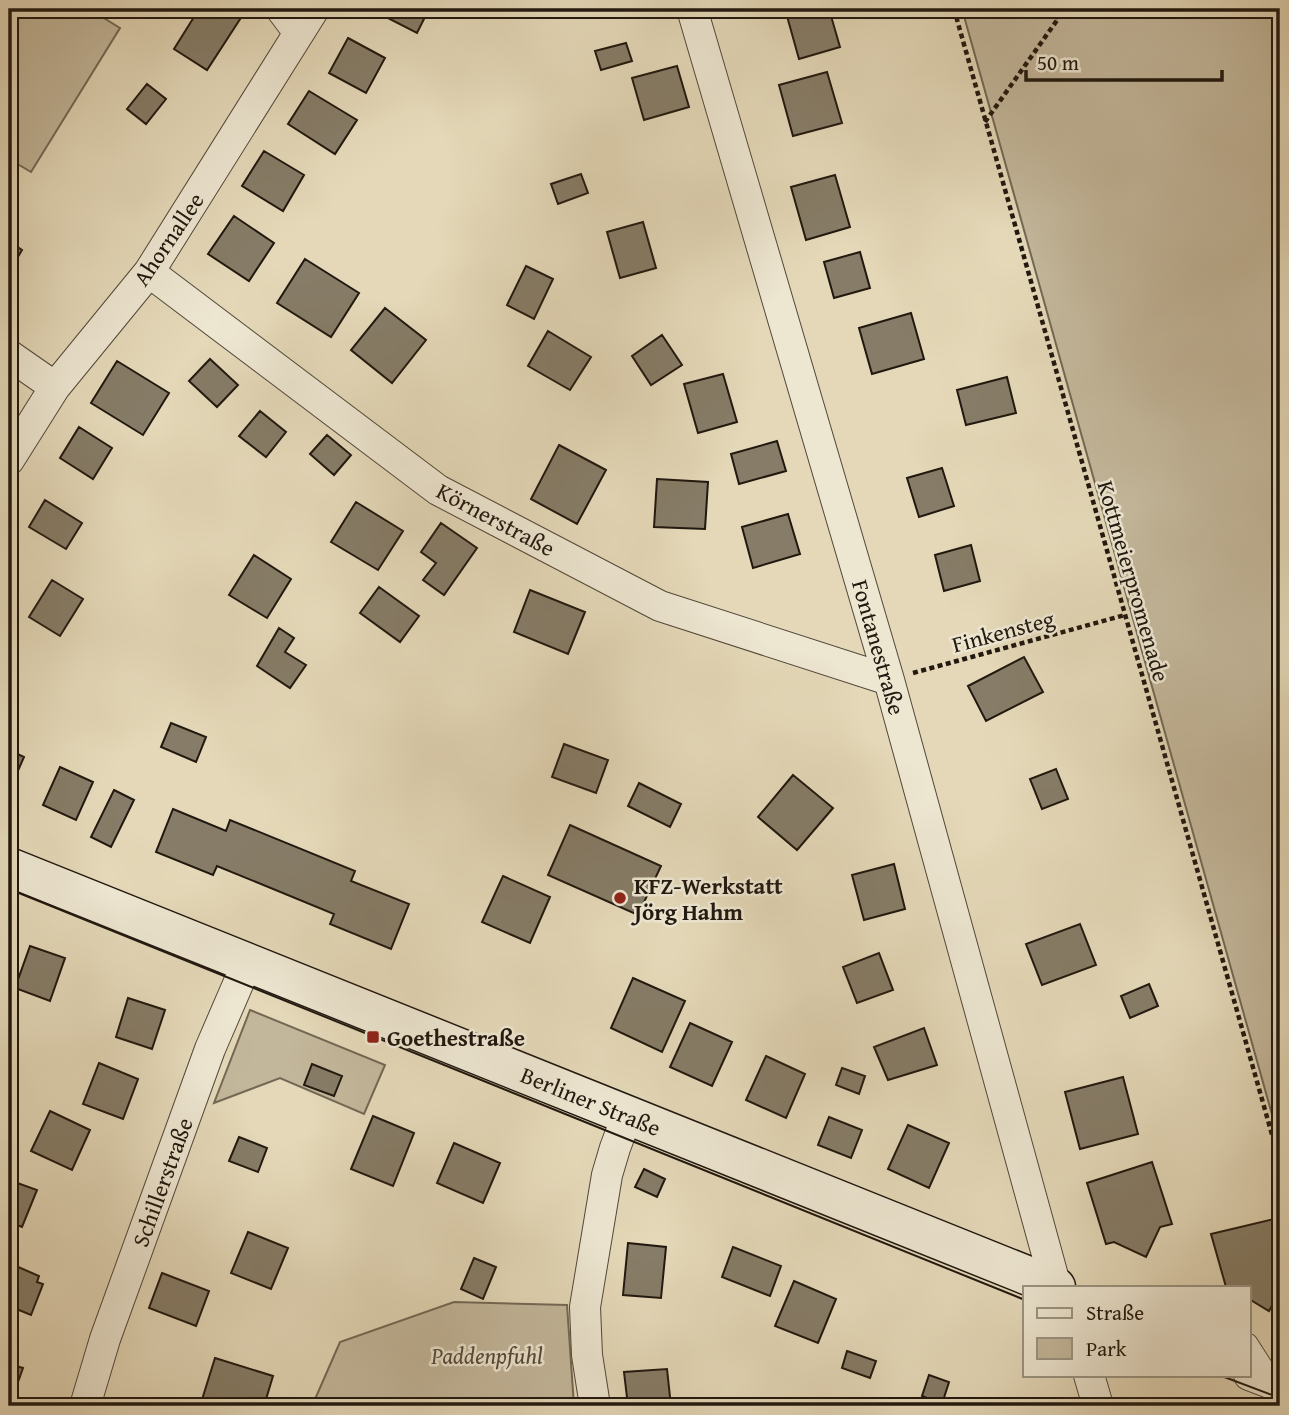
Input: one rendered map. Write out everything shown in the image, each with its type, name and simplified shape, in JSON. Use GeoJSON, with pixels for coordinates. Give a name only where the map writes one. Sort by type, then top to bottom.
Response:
{"type":"FeatureCollection","features":[{"type":"Feature","properties":{"kind":"street"},"geometry":{"type":"LineString","coordinates":[[281,9],[307,21]]}},
{"type":"Feature","properties":{"kind":"street","name":"Fontanestraße"},"geometry":{"type":"LineString","coordinates":[[692,9],[889,680],[1056,1286]]}},
{"type":"Feature","properties":{"kind":"street","name":"Ahornallee"},"geometry":{"type":"LineString","coordinates":[[9,460],[55,387],[149,272],[307,21]]}},
{"type":"Feature","properties":{"kind":"street","name":"Körnerstraße"},"geometry":{"type":"LineString","coordinates":[[149,272],[438,490],[660,606],[889,680]]}},
{"type":"Feature","properties":{"kind":"street"},"geometry":{"type":"LineString","coordinates":[[9,355],[55,387]]}},
{"type":"Feature","properties":{"kind":"street","name":"Berliner Straße"},"geometry":{"type":"LineString","coordinates":[[9,867],[1053,1286]]}},
{"type":"Feature","properties":{"kind":"street","name":"Schillerstraße"},"geometry":{"type":"LineString","coordinates":[[85,1406],[105,1339],[205,1062],[248,961]]}},
{"type":"Feature","properties":{"kind":"street"},"geometry":{"type":"LineString","coordinates":[[595,1406],[587,1355],[585,1307],[607,1175],[627,1116]]}},
{"type":"Feature","properties":{"kind":"street"},"geometry":{"type":"LineString","coordinates":[[1250,1375],[1279,1387]]}},
{"type":"Feature","properties":{"kind":"street"},"geometry":{"type":"LineString","coordinates":[[1089,1376],[1098,1406]]}},
{"type":"Feature","properties":{"kind":"lane"},"geometry":{"type":"LineString","coordinates":[[1250,1344],[1279,1387]]}},
{"type":"Feature","properties":{"kind":"path"},"geometry":{"type":"LineString","coordinates":[[985,122],[1065,9]]}},
{"type":"Feature","properties":{"kind":"path"},"geometry":{"type":"LineString","coordinates":[[954,10],[1059,17]]}},
{"type":"Feature","properties":{"kind":"path","name":"Kottmeierpromenade"},"geometry":{"type":"LineString","coordinates":[[954,10],[1280,1163]]}},
{"type":"Feature","properties":{"kind":"path","name":"Finkensteg"},"geometry":{"type":"LineString","coordinates":[[889,680],[1125,615]]}},
{"type":"Feature","properties":{"kind":"green space"},"geometry":{"type":"Polygon","coordinates":[[[9,9],[89,9],[120,28],[31,172],[9,159],[9,9]]]}},
{"type":"Feature","properties":{"kind":"green space"},"geometry":{"type":"Polygon","coordinates":[[[962,9],[1280,9],[1280,1143],[962,9]]]}},
{"type":"Feature","properties":{"kind":"green space"},"geometry":{"type":"Polygon","coordinates":[[[250,1010],[385,1065],[364,1114],[280,1078],[214,1103],[250,1010]]]}},
{"type":"Feature","properties":{"kind":"green space","name":"Paddenpfuhl"},"geometry":{"type":"Polygon","coordinates":[[[454,1302],[567,1305],[574,1406],[312,1406],[340,1342],[454,1302]]]}},
{"type":"Feature","properties":{"kind":"building"},"geometry":{"type":"Polygon","coordinates":[[[199,9],[246,10],[207,70],[174,49],[199,9]]]}},
{"type":"Feature","properties":{"kind":"building"},"geometry":{"type":"Polygon","coordinates":[[[382,9],[429,9],[417,33],[380,14],[382,9]]]}},
{"type":"Feature","properties":{"kind":"building"},"geometry":{"type":"Polygon","coordinates":[[[785,9],[829,9],[840,47],[799,59],[785,9]]]}},
{"type":"Feature","properties":{"kind":"building"},"geometry":{"type":"Polygon","coordinates":[[[348,38],[385,58],[366,93],[329,73],[348,38]]]}},
{"type":"Feature","properties":{"kind":"building"},"geometry":{"type":"Polygon","coordinates":[[[626,43],[632,61],[601,70],[595,51],[626,43]]]}},
{"type":"Feature","properties":{"kind":"building"},"geometry":{"type":"Polygon","coordinates":[[[677,66],[689,107],[644,120],[632,78],[677,66]]]}},
{"type":"Feature","properties":{"kind":"building"},"geometry":{"type":"Polygon","coordinates":[[[827,72],[842,123],[793,136],[779,85],[827,72]]]}},
{"type":"Feature","properties":{"kind":"building"},"geometry":{"type":"Polygon","coordinates":[[[147,84],[166,99],[146,124],[127,109],[147,84]]]}},
{"type":"Feature","properties":{"kind":"building"},"geometry":{"type":"Polygon","coordinates":[[[309,91],[357,120],[335,154],[288,124],[309,91]]]}},
{"type":"Feature","properties":{"kind":"building"},"geometry":{"type":"Polygon","coordinates":[[[264,151],[304,175],[283,211],[242,186],[264,151]]]}},
{"type":"Feature","properties":{"kind":"building"},"geometry":{"type":"Polygon","coordinates":[[[581,174],[588,193],[558,204],[551,184],[581,174]]]}},
{"type":"Feature","properties":{"kind":"building"},"geometry":{"type":"Polygon","coordinates":[[[835,175],[850,227],[806,240],[791,187],[835,175]]]}},
{"type":"Feature","properties":{"kind":"building"},"geometry":{"type":"Polygon","coordinates":[[[234,216],[274,243],[249,281],[208,254],[234,216]]]}},
{"type":"Feature","properties":{"kind":"building"},"geometry":{"type":"Polygon","coordinates":[[[643,222],[656,268],[620,278],[607,232],[643,222]]]}},
{"type":"Feature","properties":{"kind":"building"},"geometry":{"type":"Polygon","coordinates":[[[9,241],[22,250],[9,272],[9,241]]]}},
{"type":"Feature","properties":{"kind":"building"},"geometry":{"type":"Polygon","coordinates":[[[860,252],[870,288],[834,298],[824,262],[860,252]]]}},
{"type":"Feature","properties":{"kind":"building"},"geometry":{"type":"Polygon","coordinates":[[[305,259],[359,293],[331,337],[277,303],[305,259]]]}},
{"type":"Feature","properties":{"kind":"building"},"geometry":{"type":"Polygon","coordinates":[[[526,266],[553,279],[534,319],[507,305],[526,266]]]}},
{"type":"Feature","properties":{"kind":"building"},"geometry":{"type":"Polygon","coordinates":[[[385,308],[426,340],[392,383],[351,350],[385,308]]]}},
{"type":"Feature","properties":{"kind":"building"},"geometry":{"type":"Polygon","coordinates":[[[911,313],[924,359],[872,374],[859,328],[911,313]]]}},
{"type":"Feature","properties":{"kind":"building"},"geometry":{"type":"Polygon","coordinates":[[[548,331],[591,357],[570,390],[528,366],[548,331]]]}},
{"type":"Feature","properties":{"kind":"building"},"geometry":{"type":"Polygon","coordinates":[[[662,335],[682,365],[651,385],[632,356],[662,335]]]}},
{"type":"Feature","properties":{"kind":"building"},"geometry":{"type":"Polygon","coordinates":[[[210,359],[238,385],[217,407],[189,381],[210,359]]]}},
{"type":"Feature","properties":{"kind":"building"},"geometry":{"type":"Polygon","coordinates":[[[117,361],[169,393],[143,435],[91,403],[117,361]]]}},
{"type":"Feature","properties":{"kind":"building"},"geometry":{"type":"Polygon","coordinates":[[[723,374],[737,422],[698,433],[684,384],[723,374]]]}},
{"type":"Feature","properties":{"kind":"building"},"geometry":{"type":"Polygon","coordinates":[[[1007,377],[1016,413],[966,425],[957,390],[1007,377]]]}},
{"type":"Feature","properties":{"kind":"building"},"geometry":{"type":"Polygon","coordinates":[[[260,411],[286,432],[266,457],[239,436],[260,411]]]}},
{"type":"Feature","properties":{"kind":"building"},"geometry":{"type":"Polygon","coordinates":[[[79,427],[112,448],[93,479],[60,458],[79,427]]]}},
{"type":"Feature","properties":{"kind":"building"},"geometry":{"type":"Polygon","coordinates":[[[327,435],[351,455],[334,475],[310,454],[327,435]]]}},
{"type":"Feature","properties":{"kind":"building"},"geometry":{"type":"Polygon","coordinates":[[[777,441],[786,471],[739,484],[731,454],[777,441]]]}},
{"type":"Feature","properties":{"kind":"building"},"geometry":{"type":"Polygon","coordinates":[[[559,445],[606,470],[577,524],[531,499],[559,445]]]}},
{"type":"Feature","properties":{"kind":"building"},"geometry":{"type":"Polygon","coordinates":[[[942,468],[954,506],[919,517],[907,478],[942,468]]]}},
{"type":"Feature","properties":{"kind":"building"},"geometry":{"type":"Polygon","coordinates":[[[657,479],[708,482],[705,529],[654,527],[657,479]]]}},
{"type":"Feature","properties":{"kind":"building"},"geometry":{"type":"Polygon","coordinates":[[[45,500],[82,523],[66,549],[29,527],[45,500]]]}},
{"type":"Feature","properties":{"kind":"building"},"geometry":{"type":"Polygon","coordinates":[[[356,502],[403,531],[378,570],[331,542],[356,502]]]}},
{"type":"Feature","properties":{"kind":"building"},"geometry":{"type":"Polygon","coordinates":[[[788,514],[800,554],[753,568],[742,527],[788,514]]]}},
{"type":"Feature","properties":{"kind":"building"},"geometry":{"type":"Polygon","coordinates":[[[441,523],[477,548],[444,595],[423,580],[436,563],[421,552],[441,523]]]}},
{"type":"Feature","properties":{"kind":"building"},"geometry":{"type":"Polygon","coordinates":[[[971,545],[980,581],[944,591],[935,555],[971,545]]]}},
{"type":"Feature","properties":{"kind":"building"},"geometry":{"type":"Polygon","coordinates":[[[254,555],[291,579],[267,618],[229,595],[254,555]]]}},
{"type":"Feature","properties":{"kind":"building"},"geometry":{"type":"Polygon","coordinates":[[[52,580],[83,599],[60,636],[29,617],[52,580]]]}},
{"type":"Feature","properties":{"kind":"building"},"geometry":{"type":"Polygon","coordinates":[[[379,587],[419,616],[400,642],[360,613],[379,587]]]}},
{"type":"Feature","properties":{"kind":"building"},"geometry":{"type":"Polygon","coordinates":[[[530,590],[585,612],[568,654],[514,632],[530,590]]]}},
{"type":"Feature","properties":{"kind":"building"},"geometry":{"type":"Polygon","coordinates":[[[279,628],[294,638],[285,652],[306,665],[290,688],[257,666],[279,628]]]}},
{"type":"Feature","properties":{"kind":"building"},"geometry":{"type":"Polygon","coordinates":[[[1024,657],[1043,692],[986,721],[968,686],[1024,657]]]}},
{"type":"Feature","properties":{"kind":"building"},"geometry":{"type":"Polygon","coordinates":[[[171,723],[206,737],[196,762],[161,747],[171,723]]]}},
{"type":"Feature","properties":{"kind":"building"},"geometry":{"type":"Polygon","coordinates":[[[564,744],[608,760],[596,793],[552,777],[564,744]]]}},
{"type":"Feature","properties":{"kind":"building"},"geometry":{"type":"Polygon","coordinates":[[[9,750],[24,757],[9,791],[9,750]]]}},
{"type":"Feature","properties":{"kind":"building"},"geometry":{"type":"Polygon","coordinates":[[[60,767],[93,782],[76,820],[43,805],[60,767]]]}},
{"type":"Feature","properties":{"kind":"building"},"geometry":{"type":"Polygon","coordinates":[[[1056,769],[1068,799],[1042,809],[1030,779],[1056,769]]]}},
{"type":"Feature","properties":{"kind":"building"},"geometry":{"type":"Polygon","coordinates":[[[793,775],[833,808],[797,850],[758,817],[793,775]]]}},
{"type":"Feature","properties":{"kind":"building"},"geometry":{"type":"Polygon","coordinates":[[[639,783],[681,804],[670,827],[628,806],[639,783]]]}},
{"type":"Feature","properties":{"kind":"building"},"geometry":{"type":"Polygon","coordinates":[[[114,790],[134,800],[111,847],[91,837],[114,790]]]}},
{"type":"Feature","properties":{"kind":"building"},"geometry":{"type":"Polygon","coordinates":[[[173,809],[226,831],[230,820],[355,871],[351,881],[409,904],[391,949],[330,924],[334,914],[217,866],[213,875],[156,852],[173,809]]]}},
{"type":"Feature","properties":{"kind":"building"},"geometry":{"type":"Polygon","coordinates":[[[570,825],[661,866],[638,915],[548,875],[570,825]]]}},
{"type":"Feature","properties":{"kind":"building"},"geometry":{"type":"Polygon","coordinates":[[[894,864],[905,909],[864,920],[852,875],[894,864]]]}},
{"type":"Feature","properties":{"kind":"building"},"geometry":{"type":"Polygon","coordinates":[[[503,876],[550,897],[530,943],[482,922],[503,876]]]}},
{"type":"Feature","properties":{"kind":"building"},"geometry":{"type":"Polygon","coordinates":[[[1080,924],[1096,965],[1042,985],[1026,944],[1080,924]]]}},
{"type":"Feature","properties":{"kind":"building"},"geometry":{"type":"Polygon","coordinates":[[[30,946],[65,958],[50,1001],[15,988],[30,946]]]}},
{"type":"Feature","properties":{"kind":"building"},"geometry":{"type":"Polygon","coordinates":[[[879,953],[893,990],[857,1003],[843,967],[879,953]]]}},
{"type":"Feature","properties":{"kind":"building"},"geometry":{"type":"Polygon","coordinates":[[[633,978],[685,1001],[662,1052],[611,1028],[633,978]]]}},
{"type":"Feature","properties":{"kind":"building"},"geometry":{"type":"Polygon","coordinates":[[[1149,984],[1158,1006],[1130,1018],[1121,996],[1149,984]]]}},
{"type":"Feature","properties":{"kind":"building"},"geometry":{"type":"Polygon","coordinates":[[[128,998],[165,1010],[152,1049],[116,1037],[128,998]]]}},
{"type":"Feature","properties":{"kind":"building"},"geometry":{"type":"Polygon","coordinates":[[[690,1023],[732,1042],[712,1086],[670,1067],[690,1023]]]}},
{"type":"Feature","properties":{"kind":"building"},"geometry":{"type":"Polygon","coordinates":[[[924,1028],[937,1065],[888,1080],[874,1047],[924,1028]]]}},
{"type":"Feature","properties":{"kind":"building"},"geometry":{"type":"Polygon","coordinates":[[[766,1056],[805,1074],[786,1118],[746,1100],[766,1056]]]}},
{"type":"Feature","properties":{"kind":"building"},"geometry":{"type":"Polygon","coordinates":[[[99,1063],[138,1079],[123,1119],[83,1104],[99,1063]]]}},
{"type":"Feature","properties":{"kind":"building"},"geometry":{"type":"Polygon","coordinates":[[[312,1064],[342,1076],[334,1096],[304,1085],[312,1064]]]}},
{"type":"Feature","properties":{"kind":"building"},"geometry":{"type":"Polygon","coordinates":[[[842,1068],[865,1076],[859,1094],[836,1085],[842,1068]]]}},
{"type":"Feature","properties":{"kind":"building"},"geometry":{"type":"Polygon","coordinates":[[[1123,1077],[1138,1134],[1080,1149],[1065,1092],[1123,1077]]]}},
{"type":"Feature","properties":{"kind":"building"},"geometry":{"type":"Polygon","coordinates":[[[50,1111],[90,1130],[72,1170],[31,1151],[50,1111]]]}},
{"type":"Feature","properties":{"kind":"building"},"geometry":{"type":"Polygon","coordinates":[[[373,1116],[414,1133],[393,1186],[351,1169],[373,1116]]]}},
{"type":"Feature","properties":{"kind":"building"},"geometry":{"type":"Polygon","coordinates":[[[829,1117],[862,1130],[851,1158],[818,1145],[829,1117]]]}},
{"type":"Feature","properties":{"kind":"building"},"geometry":{"type":"Polygon","coordinates":[[[908,1125],[949,1143],[929,1188],[888,1169],[908,1125]]]}},
{"type":"Feature","properties":{"kind":"building"},"geometry":{"type":"Polygon","coordinates":[[[239,1137],[267,1148],[258,1172],[229,1161],[239,1137]]]}},
{"type":"Feature","properties":{"kind":"building"},"geometry":{"type":"Polygon","coordinates":[[[454,1143],[500,1163],[483,1203],[437,1183],[454,1143]]]}},
{"type":"Feature","properties":{"kind":"building"},"geometry":{"type":"Polygon","coordinates":[[[1152,1162],[1172,1224],[1160,1227],[1146,1257],[1114,1242],[1106,1244],[1087,1183],[1152,1162]]]}},
{"type":"Feature","properties":{"kind":"building"},"geometry":{"type":"Polygon","coordinates":[[[644,1169],[665,1179],[657,1197],[635,1187],[644,1169]]]}},
{"type":"Feature","properties":{"kind":"building"},"geometry":{"type":"Polygon","coordinates":[[[9,1180],[37,1190],[22,1227],[9,1222],[9,1180]]]}},
{"type":"Feature","properties":{"kind":"building"},"geometry":{"type":"Polygon","coordinates":[[[1274,1219],[1280,1236],[1280,1291],[1269,1311],[1250,1300],[1250,1286],[1226,1286],[1211,1234],[1274,1219]]]}},
{"type":"Feature","properties":{"kind":"building"},"geometry":{"type":"Polygon","coordinates":[[[248,1232],[288,1248],[271,1289],[231,1273],[248,1232]]]}},
{"type":"Feature","properties":{"kind":"building"},"geometry":{"type":"Polygon","coordinates":[[[628,1243],[666,1247],[661,1298],[623,1295],[628,1243]]]}},
{"type":"Feature","properties":{"kind":"building"},"geometry":{"type":"Polygon","coordinates":[[[733,1247],[781,1266],[770,1296],[722,1277],[733,1247]]]}},
{"type":"Feature","properties":{"kind":"building"},"geometry":{"type":"Polygon","coordinates":[[[474,1258],[496,1267],[483,1299],[461,1289],[474,1258]]]}},
{"type":"Feature","properties":{"kind":"building"},"geometry":{"type":"Polygon","coordinates":[[[9,1263],[39,1276],[37,1282],[43,1284],[31,1315],[9,1306],[9,1263]]]}},
{"type":"Feature","properties":{"kind":"building"},"geometry":{"type":"Polygon","coordinates":[[[162,1273],[209,1291],[196,1326],[149,1308],[162,1273]]]}},
{"type":"Feature","properties":{"kind":"building"},"geometry":{"type":"Polygon","coordinates":[[[794,1281],[836,1299],[818,1343],[775,1326],[794,1281]]]}},
{"type":"Feature","properties":{"kind":"building"},"geometry":{"type":"Polygon","coordinates":[[[847,1351],[876,1361],[870,1378],[842,1368],[847,1351]]]}},
{"type":"Feature","properties":{"kind":"building"},"geometry":{"type":"Polygon","coordinates":[[[215,1358],[273,1376],[264,1406],[200,1406],[215,1358]]]}},
{"type":"Feature","properties":{"kind":"building"},"geometry":{"type":"Polygon","coordinates":[[[9,1364],[23,1368],[13,1396],[9,1394],[9,1364]]]}},
{"type":"Feature","properties":{"kind":"building"},"geometry":{"type":"Polygon","coordinates":[[[667,1369],[671,1406],[628,1406],[624,1372],[667,1369]]]}},
{"type":"Feature","properties":{"kind":"building"},"geometry":{"type":"Polygon","coordinates":[[[929,1375],[949,1382],[942,1404],[922,1396],[929,1375]]]}},
{"type":"Feature","properties":{"kind":"tram line"},"geometry":{"type":"LineString","coordinates":[[9,889],[1023,1299]]}},
{"type":"Feature","properties":{"kind":"tram line"},"geometry":{"type":"LineString","coordinates":[[1222,1376],[1280,1398]]}},
{"type":"Feature","properties":{"kind":"place","name":"KFZ-Werkstatt Jörg Hahm"},"geometry":{"type":"Point","coordinates":[620,898]}},
{"type":"Feature","properties":{"kind":"place","name":"Goethestraße"},"geometry":{"type":"Point","coordinates":[373,1037]}}]}
